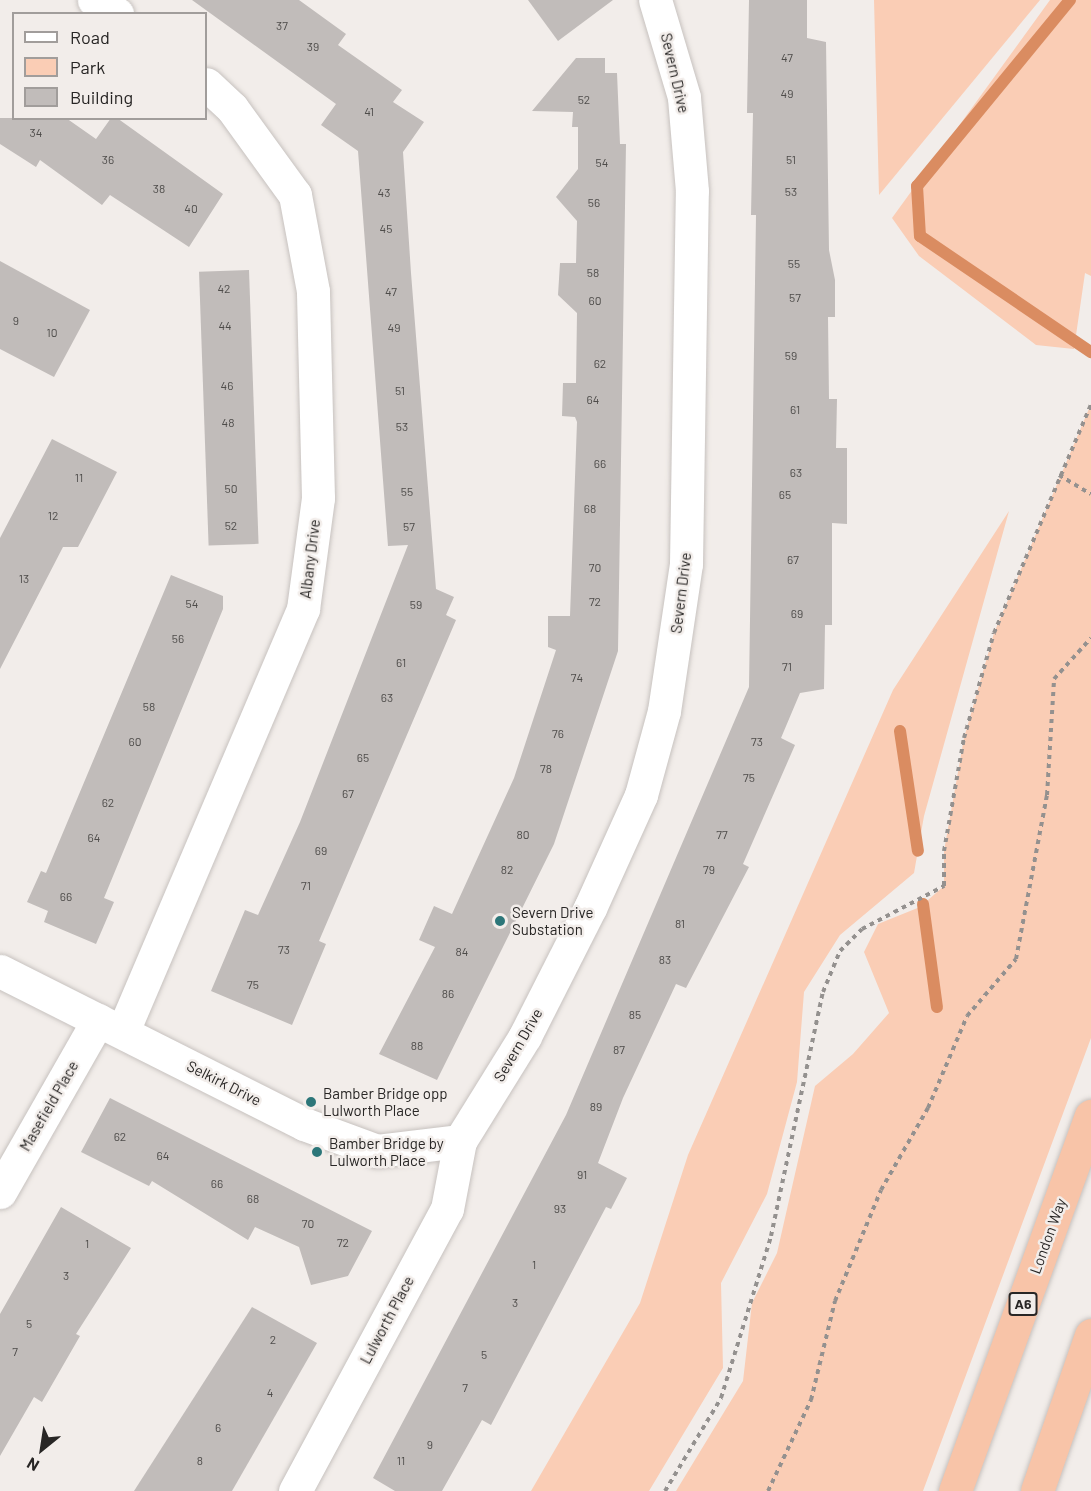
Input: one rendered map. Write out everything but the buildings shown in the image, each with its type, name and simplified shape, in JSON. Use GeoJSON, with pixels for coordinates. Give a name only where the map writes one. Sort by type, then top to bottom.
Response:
{"type":"FeatureCollection","features":[{"type":"Feature","properties":{"kind":"highway","name":"London Way"},"geometry":{"type":"LineString","coordinates":[[955,1491],[1091,1116]]}},
{"type":"Feature","properties":{"kind":"highway"},"geometry":{"type":"LineString","coordinates":[[1037,1491],[1091,1335]]}},
{"type":"Feature","properties":{"kind":"street"},"geometry":{"type":"LineString","coordinates":[[94,0],[114,12]]}},
{"type":"Feature","properties":{"kind":"street","name":"Severn Drive"},"geometry":{"type":"LineString","coordinates":[[460,1141],[525,1036],[591,908],[641,795],[664,711],[686,564],[692,190],[684,97],[655,0]]}},
{"type":"Feature","properties":{"kind":"street","name":"Albany Drive"},"geometry":{"type":"LineString","coordinates":[[111,1026],[303,609],[318,498],[313,291],[295,195],[232,108],[207,85]]}},
{"type":"Feature","properties":{"kind":"street","name":"Selkirk Drive"},"geometry":{"type":"LineString","coordinates":[[0,972],[304,1124],[377,1151],[460,1141]]}},
{"type":"Feature","properties":{"kind":"street","name":"Masefield Place"},"geometry":{"type":"LineString","coordinates":[[0,1192],[111,1026]]}},
{"type":"Feature","properties":{"kind":"street","name":"Lulworth Place"},"geometry":{"type":"LineString","coordinates":[[295,1491],[447,1209],[460,1141]]}},
{"type":"Feature","properties":{"kind":"path"},"geometry":{"type":"LineString","coordinates":[[665,1491],[721,1398],[771,1236],[823,992],[840,951],[862,929],[944,886],[944,851],[964,738],[994,633],[1091,404]]}},
{"type":"Feature","properties":{"kind":"path"},"geometry":{"type":"LineString","coordinates":[[1059,475],[1091,494]]}},
{"type":"Feature","properties":{"kind":"path"},"geometry":{"type":"LineString","coordinates":[[768,1491],[811,1400],[835,1301],[881,1190],[928,1108],[967,1016],[1016,959],[1047,795],[1054,679],[1091,638]]}},
{"type":"Feature","properties":{"kind":"green space"},"geometry":{"type":"Polygon","coordinates":[[[874,0],[1040,0],[879,195],[874,0]]]}},
{"type":"Feature","properties":{"kind":"green space"},"geometry":{"type":"Polygon","coordinates":[[[1050,0],[1091,0],[1091,276],[1085,273],[1074,349],[1036,345],[919,256],[892,218],[1050,0]]]}},
{"type":"Feature","properties":{"kind":"green space"},"geometry":{"type":"Polygon","coordinates":[[[1091,404],[1091,1038],[923,1491],[676,1491],[743,1381],[752,1303],[777,1253],[815,1086],[853,1054],[889,1013],[864,952],[878,924],[920,907],[944,886],[944,851],[964,738],[994,633],[1091,404]]]}},
{"type":"Feature","properties":{"kind":"green space"},"geometry":{"type":"Polygon","coordinates":[[[1009,511],[924,816],[914,873],[840,935],[804,992],[797,1082],[767,1194],[721,1283],[723,1368],[649,1491],[531,1491],[640,1303],[688,1155],[893,690],[1009,511]]]}},
{"type":"Feature","properties":{"kind":"waterway"},"geometry":{"type":"LineString","coordinates":[[1070,0],[917,186],[920,236],[1091,352]]}},
{"type":"Feature","properties":{"kind":"waterway"},"geometry":{"type":"LineString","coordinates":[[900,731],[918,851]]}},
{"type":"Feature","properties":{"kind":"waterway"},"geometry":{"type":"LineString","coordinates":[[923,904],[937,1007]]}},
{"type":"Feature","properties":{"kind":"place","name":"Severn Drive Substation"},"geometry":{"type":"Point","coordinates":[500,921]}},
{"type":"Feature","properties":{"kind":"place","name":"Bamber Bridge opp Lulworth Place"},"geometry":{"type":"Point","coordinates":[311,1102]}},
{"type":"Feature","properties":{"kind":"place","name":"Bamber Bridge by Lulworth Place"},"geometry":{"type":"Point","coordinates":[317,1152]}}]}
